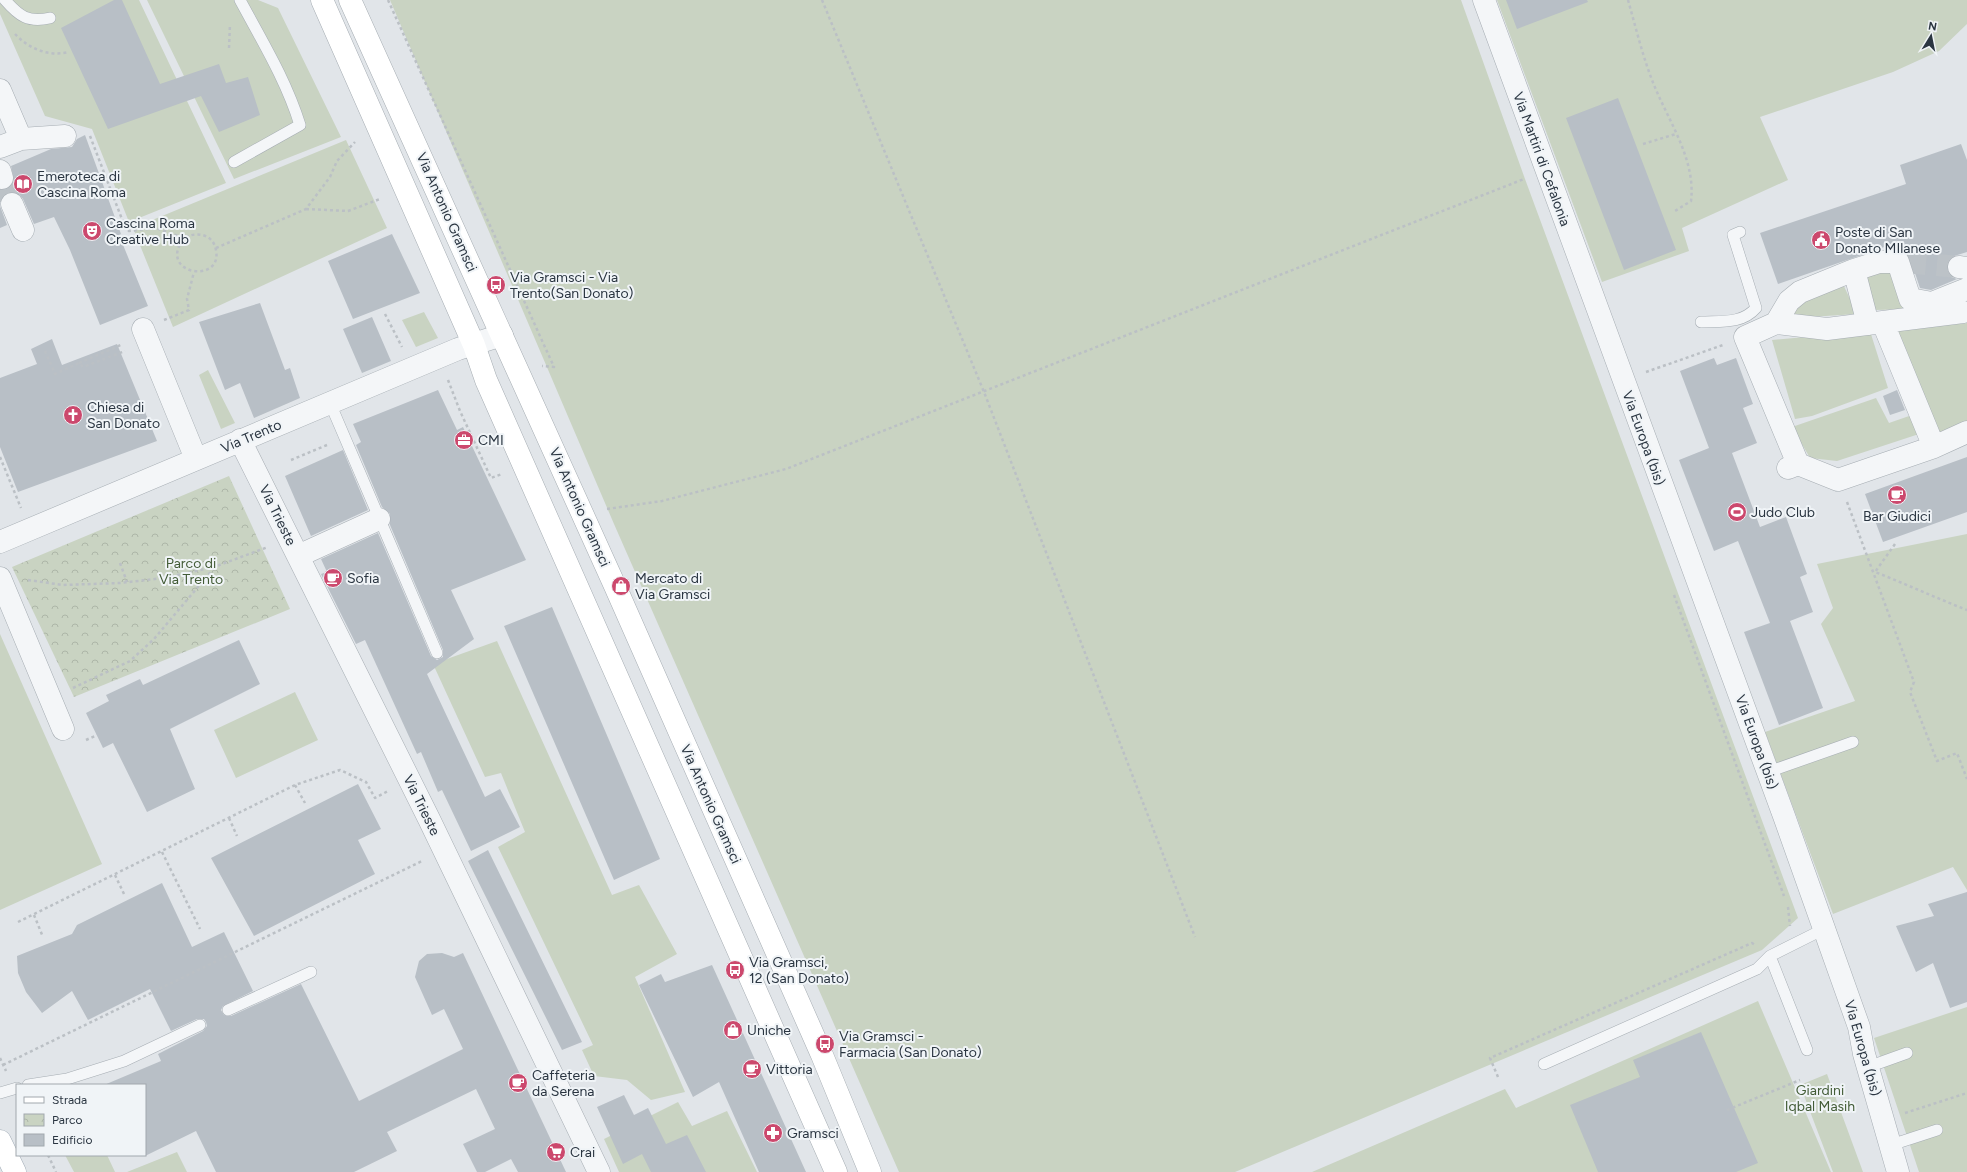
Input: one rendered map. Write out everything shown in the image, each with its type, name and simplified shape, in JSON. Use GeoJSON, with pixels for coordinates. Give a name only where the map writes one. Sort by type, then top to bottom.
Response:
{"type":"FeatureCollection","features":[{"type":"Feature","properties":{"kind":"street","name":"Via Antonio Gramsci"},"geometry":{"type":"LineString","coordinates":[[322,0],[474,345],[486,380],[836,1172]]}},
{"type":"Feature","properties":{"kind":"street","name":"Via Antonio Gramsci"},"geometry":{"type":"LineString","coordinates":[[350,0],[502,335],[746,883],[822,1055],[870,1172]]}},
{"type":"Feature","properties":{"kind":"street","name":"Via Martiri di Cefalonia"},"geometry":{"type":"LineString","coordinates":[[1484,0],[1600,317]]}},
{"type":"Feature","properties":{"kind":"street"},"geometry":{"type":"LineString","coordinates":[[0,90],[21,139]]}},
{"type":"Feature","properties":{"kind":"street"},"geometry":{"type":"LineString","coordinates":[[0,147],[21,139],[65,136]]}},
{"type":"Feature","properties":{"kind":"street"},"geometry":{"type":"LineString","coordinates":[[12,204],[23,230]]}},
{"type":"Feature","properties":{"kind":"street"},"geometry":{"type":"LineString","coordinates":[[1776,323],[1789,301],[1800,292],[1854,270],[1879,262],[1901,262],[1910,299],[1932,303],[1967,289]]}},
{"type":"Feature","properties":{"kind":"street"},"geometry":{"type":"LineString","coordinates":[[1854,270],[1876,323],[1934,447]]}},
{"type":"Feature","properties":{"kind":"street"},"geometry":{"type":"LineString","coordinates":[[1963,312],[1826,329],[1776,323],[1745,337],[1793,466],[1838,480],[1934,447],[1967,432]]}},
{"type":"Feature","properties":{"kind":"street","name":"Via Europa (bis)"},"geometry":{"type":"LineString","coordinates":[[1600,317],[1768,772],[1859,1026],[1868,1067],[1898,1172]]}},
{"type":"Feature","properties":{"kind":"street"},"geometry":{"type":"LineString","coordinates":[[145,332],[196,459]]}},
{"type":"Feature","properties":{"kind":"street","name":"Via Trento"},"geometry":{"type":"LineString","coordinates":[[0,542],[458,349],[502,335]]}},
{"type":"Feature","properties":{"kind":"street","name":"Via Trieste"},"geometry":{"type":"LineString","coordinates":[[240,440],[410,781],[599,1172]]}},
{"type":"Feature","properties":{"kind":"street"},"geometry":{"type":"LineString","coordinates":[[298,556],[379,519]]}},
{"type":"Feature","properties":{"kind":"street"},"geometry":{"type":"LineString","coordinates":[[0,578],[63,729]]}},
{"type":"Feature","properties":{"kind":"street"},"geometry":{"type":"LineString","coordinates":[[714,896],[746,883]]}},
{"type":"Feature","properties":{"kind":"street"},"geometry":{"type":"LineString","coordinates":[[0,1141],[15,1172]]}},
{"type":"Feature","properties":{"kind":"lane"},"geometry":{"type":"LineString","coordinates":[[5,0],[13,10],[23,17],[38,21],[50,18]]}},
{"type":"Feature","properties":{"kind":"lane"},"geometry":{"type":"LineString","coordinates":[[234,162],[300,125],[292,100],[283,80],[240,0]]}},
{"type":"Feature","properties":{"kind":"lane"},"geometry":{"type":"LineString","coordinates":[[1701,322],[1729,321],[1748,316],[1756,308],[1733,235],[1740,232]]}},
{"type":"Feature","properties":{"kind":"lane"},"geometry":{"type":"LineString","coordinates":[[330,404],[437,653]]}},
{"type":"Feature","properties":{"kind":"lane"},"geometry":{"type":"LineString","coordinates":[[1768,772],[1853,742]]}},
{"type":"Feature","properties":{"kind":"lane"},"geometry":{"type":"LineString","coordinates":[[1544,1064],[1757,969],[1770,956],[1824,929]]}},
{"type":"Feature","properties":{"kind":"lane"},"geometry":{"type":"LineString","coordinates":[[1770,956],[1807,1050]]}},
{"type":"Feature","properties":{"kind":"lane"},"geometry":{"type":"LineString","coordinates":[[228,1010],[311,972]]}},
{"type":"Feature","properties":{"kind":"lane"},"geometry":{"type":"LineString","coordinates":[[34,1084],[66,1079],[124,1061],[200,1025]]}},
{"type":"Feature","properties":{"kind":"lane"},"geometry":{"type":"LineString","coordinates":[[1868,1067],[1907,1053]]}},
{"type":"Feature","properties":{"kind":"lane"},"geometry":{"type":"LineString","coordinates":[[0,1093],[16,1088]]}},
{"type":"Feature","properties":{"kind":"lane"},"geometry":{"type":"LineString","coordinates":[[1891,1145],[1937,1130]]}},
{"type":"Feature","properties":{"kind":"path"},"geometry":{"type":"LineString","coordinates":[[388,0],[554,368],[539,365]]}},
{"type":"Feature","properties":{"kind":"path"},"geometry":{"type":"LineString","coordinates":[[822,0],[984,392],[1195,938]]}},
{"type":"Feature","properties":{"kind":"path"},"geometry":{"type":"LineString","coordinates":[[1628,0],[1654,85],[1676,134],[1693,185],[1691,200],[1675,211]]}},
{"type":"Feature","properties":{"kind":"path"},"geometry":{"type":"LineString","coordinates":[[10,29],[20,40],[38,50],[58,55],[68,52]]}},
{"type":"Feature","properties":{"kind":"path"},"geometry":{"type":"LineString","coordinates":[[65,136],[88,132],[125,227],[129,231],[156,228],[184,238]]}},
{"type":"Feature","properties":{"kind":"path"},"geometry":{"type":"LineString","coordinates":[[1643,144],[1676,134]]}},
{"type":"Feature","properties":{"kind":"path"},"geometry":{"type":"LineString","coordinates":[[306,209],[330,177],[337,161],[355,142]]}},
{"type":"Feature","properties":{"kind":"path"},"geometry":{"type":"LineString","coordinates":[[602,510],[662,502],[786,469],[1525,179]]}},
{"type":"Feature","properties":{"kind":"path"},"geometry":{"type":"LineString","coordinates":[[216,248],[306,209],[348,211],[380,199]]}},
{"type":"Feature","properties":{"kind":"path"},"geometry":{"type":"LineString","coordinates":[[190,234],[208,237],[216,248],[216,254],[211,266],[206,270],[194,272],[188,270],[179,261],[178,249],[184,238],[190,234]]}},
{"type":"Feature","properties":{"kind":"path"},"geometry":{"type":"LineString","coordinates":[[168,319],[189,310],[187,299],[194,272]]}},
{"type":"Feature","properties":{"kind":"path"},"geometry":{"type":"LineString","coordinates":[[385,314],[411,370]]}},
{"type":"Feature","properties":{"kind":"path"},"geometry":{"type":"LineString","coordinates":[[45,350],[55,374],[145,332]]}},
{"type":"Feature","properties":{"kind":"path"},"geometry":{"type":"LineString","coordinates":[[79,363],[83,367],[125,351]]}},
{"type":"Feature","properties":{"kind":"path"},"geometry":{"type":"LineString","coordinates":[[448,380],[460,411],[491,478],[507,473]]}},
{"type":"Feature","properties":{"kind":"path"},"geometry":{"type":"LineString","coordinates":[[291,460],[324,446]]}},
{"type":"Feature","properties":{"kind":"path"},"geometry":{"type":"LineString","coordinates":[[0,457],[24,516]]}},
{"type":"Feature","properties":{"kind":"path"},"geometry":{"type":"LineString","coordinates":[[1838,480],[1875,572],[1914,682],[1910,692],[1938,761],[1956,753],[1967,779]]}},
{"type":"Feature","properties":{"kind":"path"},"geometry":{"type":"LineString","coordinates":[[1875,572],[1895,544]]}},
{"type":"Feature","properties":{"kind":"path"},"geometry":{"type":"LineString","coordinates":[[24,580],[63,585],[127,582],[164,578],[214,567],[274,545]]}},
{"type":"Feature","properties":{"kind":"path"},"geometry":{"type":"LineString","coordinates":[[120,563],[127,582]]}},
{"type":"Feature","properties":{"kind":"path"},"geometry":{"type":"LineString","coordinates":[[49,696],[83,684],[130,661],[154,640],[214,567]]}},
{"type":"Feature","properties":{"kind":"path"},"geometry":{"type":"LineString","coordinates":[[1875,572],[1967,610]]}},
{"type":"Feature","properties":{"kind":"path"},"geometry":{"type":"LineString","coordinates":[[18,922],[295,785],[340,770],[366,782],[375,798],[389,790],[399,789],[410,781]]}},
{"type":"Feature","properties":{"kind":"path"},"geometry":{"type":"LineString","coordinates":[[295,785],[305,803]]}},
{"type":"Feature","properties":{"kind":"path"},"geometry":{"type":"LineString","coordinates":[[229,818],[237,836]]}},
{"type":"Feature","properties":{"kind":"path"},"geometry":{"type":"LineString","coordinates":[[3,1065],[408,868],[442,848]]}},
{"type":"Feature","properties":{"kind":"path"},"geometry":{"type":"LineString","coordinates":[[162,852],[200,929]]}},
{"type":"Feature","properties":{"kind":"path"},"geometry":{"type":"LineString","coordinates":[[115,875],[124,894]]}},
{"type":"Feature","properties":{"kind":"path"},"geometry":{"type":"LineString","coordinates":[[34,915],[43,938]]}},
{"type":"Feature","properties":{"kind":"path"},"geometry":{"type":"LineString","coordinates":[[1498,1077],[1490,1058],[1752,943],[1770,956]]}},
{"type":"Feature","properties":{"kind":"path"},"geometry":{"type":"LineString","coordinates":[[1727,1110],[1800,1080]]}},
{"type":"Feature","properties":{"kind":"path"},"geometry":{"type":"LineString","coordinates":[[1884,1119],[1967,1093]]}},
{"type":"Feature","properties":{"kind":"path"},"geometry":{"type":"LineString","coordinates":[[48,1156],[56,1172]]}},
{"type":"Feature","properties":{"kind":"green space"},"geometry":{"type":"Polygon","coordinates":[[[0,0],[139,0],[226,183],[129,222],[92,129],[45,116],[0,14],[0,0]]]}},
{"type":"Feature","properties":{"kind":"green space"},"geometry":{"type":"Polygon","coordinates":[[[147,0],[258,0],[278,8],[341,137],[234,179],[147,0]]]}},
{"type":"Feature","properties":{"kind":"green space"},"geometry":{"type":"Polygon","coordinates":[[[390,0],[1461,0],[1525,179],[1798,918],[1762,950],[1235,1172],[899,1172],[614,524],[390,0]]]}},
{"type":"Feature","properties":{"kind":"green space"},"geometry":{"type":"Polygon","coordinates":[[[1497,0],[1967,0],[1967,24],[1939,51],[1893,72],[1760,117],[1788,180],[1682,228],[1689,251],[1602,282],[1497,0]]]}},
{"type":"Feature","properties":{"kind":"green space"},"geometry":{"type":"Polygon","coordinates":[[[346,140],[387,228],[173,327],[133,228],[346,140]]]}},
{"type":"Feature","properties":{"kind":"green space"},"geometry":{"type":"Polygon","coordinates":[[[1892,268],[1913,309],[1875,310],[1864,278],[1892,268]]]}},
{"type":"Feature","properties":{"kind":"green space"},"geometry":{"type":"Polygon","coordinates":[[[1842,282],[1857,314],[1794,318],[1796,299],[1842,282]]]}},
{"type":"Feature","properties":{"kind":"green space"},"geometry":{"type":"Polygon","coordinates":[[[424,312],[438,338],[416,347],[402,320],[424,312]]]}},
{"type":"Feature","properties":{"kind":"green space"},"geometry":{"type":"Polygon","coordinates":[[[1967,323],[1967,421],[1937,434],[1897,330],[1967,323]]]}},
{"type":"Feature","properties":{"kind":"green space"},"geometry":{"type":"Polygon","coordinates":[[[1870,331],[1888,388],[1812,416],[1795,419],[1772,340],[1870,331]]]}},
{"type":"Feature","properties":{"kind":"green space"},"geometry":{"type":"Polygon","coordinates":[[[208,370],[235,423],[221,429],[199,375],[208,370]]]}},
{"type":"Feature","properties":{"kind":"green space"},"geometry":{"type":"Polygon","coordinates":[[[1876,398],[1889,423],[1912,415],[1919,434],[1837,461],[1810,458],[1792,427],[1876,398]]]}},
{"type":"Feature","properties":{"kind":"green space","name":"Parco di Via Trento"},"geometry":{"type":"Polygon","coordinates":[[[229,476],[290,609],[74,697],[12,567],[229,476]]]}},
{"type":"Feature","properties":{"kind":"green space"},"geometry":{"type":"Polygon","coordinates":[[[1967,534],[1967,890],[1953,867],[1833,914],[1765,732],[1855,701],[1821,624],[1833,608],[1817,564],[1967,534]]]}},
{"type":"Feature","properties":{"kind":"green space"},"geometry":{"type":"Polygon","coordinates":[[[0,634],[102,864],[0,910],[0,634]]]}},
{"type":"Feature","properties":{"kind":"green space"},"geometry":{"type":"Polygon","coordinates":[[[497,641],[612,895],[639,885],[677,954],[635,977],[685,1092],[651,1100],[627,1080],[594,1076],[582,1050],[593,1045],[498,847],[525,832],[501,773],[485,777],[433,664],[497,641]]]}},
{"type":"Feature","properties":{"kind":"green space"},"geometry":{"type":"Polygon","coordinates":[[[295,692],[318,740],[236,778],[214,730],[295,692]]]}},
{"type":"Feature","properties":{"kind":"green space"},"geometry":{"type":"Polygon","coordinates":[[[1758,1001],[1831,1172],[1312,1172],[1505,1089],[1516,1108],[1758,1001]]]}},
{"type":"Feature","properties":{"kind":"green space"},"geometry":{"type":"Polygon","coordinates":[[[1967,1007],[1967,1172],[1919,1172],[1874,1038],[1967,1007]]]}},
{"type":"Feature","properties":{"kind":"green space","name":"Giardini Iqbal Masih"},"geometry":{"type":"Polygon","coordinates":[[[1827,1074],[1863,1172],[1833,1172],[1800,1085],[1827,1074]]]}},
{"type":"Feature","properties":{"kind":"green space"},"geometry":{"type":"Polygon","coordinates":[[[678,1102],[692,1126],[727,1111],[757,1172],[619,1172],[604,1139],[678,1102]]]}},
{"type":"Feature","properties":{"kind":"green space"},"geometry":{"type":"Polygon","coordinates":[[[177,1152],[187,1172],[127,1172],[177,1152]]]}},
{"type":"Feature","properties":{"kind":"green space"},"geometry":{"type":"Polygon","coordinates":[[[66,1156],[107,1156],[115,1172],[74,1172],[66,1156]]]}},
{"type":"Feature","properties":{"kind":"building"},"geometry":{"type":"Polygon","coordinates":[[[114,0],[122,0],[160,84],[219,64],[226,83],[248,77],[260,115],[219,132],[201,96],[108,129],[61,28],[114,0]]]}},
{"type":"Feature","properties":{"kind":"building"},"geometry":{"type":"Polygon","coordinates":[[[1506,0],[1587,0],[1588,2],[1517,29],[1506,0]]]}},
{"type":"Feature","properties":{"kind":"building"},"geometry":{"type":"Polygon","coordinates":[[[1618,98],[1676,250],[1624,270],[1566,118],[1618,98]]]}},
{"type":"Feature","properties":{"kind":"building"},"geometry":{"type":"Polygon","coordinates":[[[85,135],[121,234],[119,235],[148,306],[100,325],[70,250],[54,217],[34,224],[23,199],[19,194],[14,192],[7,193],[0,201],[0,190],[11,187],[14,181],[11,166],[51,149],[72,147],[77,139],[85,135]]]}},
{"type":"Feature","properties":{"kind":"building","name":"Poste di San Donato MIlanese"},"geometry":{"type":"Polygon","coordinates":[[[1961,144],[1967,160],[1967,252],[1954,256],[1949,260],[1947,266],[1951,277],[1957,279],[1931,290],[1920,288],[1910,258],[1905,252],[1895,250],[1893,244],[1778,284],[1760,233],[1906,184],[1900,165],[1961,144]]]}},
{"type":"Feature","properties":{"kind":"building"},"geometry":{"type":"Polygon","coordinates":[[[0,206],[7,225],[0,228],[0,206]]]}},
{"type":"Feature","properties":{"kind":"building"},"geometry":{"type":"Polygon","coordinates":[[[392,234],[420,293],[353,319],[328,261],[392,234]]]}},
{"type":"Feature","properties":{"kind":"building"},"geometry":{"type":"Polygon","coordinates":[[[260,303],[285,370],[290,368],[300,398],[254,418],[240,383],[225,390],[199,322],[260,303]]]}},
{"type":"Feature","properties":{"kind":"building"},"geometry":{"type":"Polygon","coordinates":[[[372,317],[391,361],[362,373],[343,329],[372,317]]]}},
{"type":"Feature","properties":{"kind":"building","name":"Chiesa di San Donato"},"geometry":{"type":"Polygon","coordinates":[[[52,339],[62,365],[117,344],[157,441],[18,492],[0,447],[0,378],[37,364],[31,349],[52,339]]]}},
{"type":"Feature","properties":{"kind":"building"},"geometry":{"type":"Polygon","coordinates":[[[1714,358],[1717,365],[1736,358],[1753,404],[1743,408],[1757,443],[1732,453],[1760,527],[1786,517],[1807,574],[1800,577],[1813,612],[1790,621],[1823,708],[1779,725],[1744,632],[1770,623],[1738,541],[1714,551],[1679,460],[1709,448],[1680,371],[1714,358]]]}},
{"type":"Feature","properties":{"kind":"building"},"geometry":{"type":"Polygon","coordinates":[[[438,390],[457,430],[463,427],[526,560],[451,590],[474,639],[427,674],[485,797],[500,789],[520,827],[471,851],[442,790],[438,792],[421,752],[417,754],[365,640],[356,644],[321,574],[327,572],[321,559],[378,533],[431,656],[437,660],[443,657],[443,650],[390,525],[390,514],[382,507],[356,445],[361,442],[353,424],[438,390]]]}},
{"type":"Feature","properties":{"kind":"building"},"geometry":{"type":"Polygon","coordinates":[[[1897,390],[1905,410],[1890,415],[1883,396],[1897,390]]]}},
{"type":"Feature","properties":{"kind":"building"},"geometry":{"type":"Polygon","coordinates":[[[343,450],[368,510],[311,536],[285,476],[343,450]]]}},
{"type":"Feature","properties":{"kind":"building"},"geometry":{"type":"Polygon","coordinates":[[[1967,457],[1967,512],[1883,542],[1865,494],[1967,457]]]}},
{"type":"Feature","properties":{"kind":"building"},"geometry":{"type":"Polygon","coordinates":[[[552,607],[660,859],[614,880],[504,626],[552,607]]]}},
{"type":"Feature","properties":{"kind":"building"},"geometry":{"type":"Polygon","coordinates":[[[239,640],[260,684],[170,729],[195,789],[147,812],[113,743],[103,748],[86,713],[109,701],[106,695],[140,679],[143,685],[239,640]]]}},
{"type":"Feature","properties":{"kind":"building"},"geometry":{"type":"Polygon","coordinates":[[[358,784],[381,829],[358,840],[375,874],[254,936],[211,858],[358,784]]]}},
{"type":"Feature","properties":{"kind":"building"},"geometry":{"type":"Polygon","coordinates":[[[488,850],[582,1042],[562,1050],[468,861],[488,850]]]}},
{"type":"Feature","properties":{"kind":"building"},"geometry":{"type":"Polygon","coordinates":[[[162,883],[192,947],[224,932],[253,991],[223,1006],[221,1010],[224,1015],[231,1016],[301,984],[359,1101],[463,1049],[444,1009],[432,1015],[415,977],[419,961],[427,954],[442,953],[454,957],[463,953],[566,1172],[518,1172],[511,1159],[485,1172],[477,1172],[463,1144],[495,1129],[476,1089],[387,1132],[397,1151],[354,1172],[216,1172],[196,1131],[146,1156],[146,1084],[106,1084],[161,1061],[158,1054],[203,1031],[207,1026],[206,1022],[204,1019],[197,1019],[171,1031],[150,989],[88,1020],[72,991],[42,1013],[26,992],[18,973],[17,956],[72,934],[77,925],[162,883]]]}},
{"type":"Feature","properties":{"kind":"building"},"geometry":{"type":"Polygon","coordinates":[[[1967,892],[1967,1002],[1950,1008],[1933,963],[1916,972],[1896,926],[1934,916],[1928,904],[1967,892]]]}},
{"type":"Feature","properties":{"kind":"building"},"geometry":{"type":"Polygon","coordinates":[[[712,965],[806,1172],[759,1172],[719,1082],[693,1097],[639,985],[661,974],[665,982],[712,965]]]}},
{"type":"Feature","properties":{"kind":"building"},"geometry":{"type":"Polygon","coordinates":[[[1701,1032],[1758,1163],[1736,1172],[1598,1172],[1570,1105],[1640,1077],[1633,1060],[1701,1032]]]}},
{"type":"Feature","properties":{"kind":"building"},"geometry":{"type":"Polygon","coordinates":[[[624,1095],[634,1115],[648,1108],[666,1144],[687,1135],[706,1172],[651,1172],[642,1154],[623,1164],[597,1107],[624,1095]]]}},
{"type":"Feature","properties":{"kind":"tunnel"},"geometry":{"type":"LineString","coordinates":[[2,178],[12,204]]}},
{"type":"Feature","properties":{"kind":"tunnel"},"geometry":{"type":"LineString","coordinates":[[1904,262],[1959,267]]}},
{"type":"Feature","properties":{"kind":"place","name":"Emeroteca di Cascina Roma"},"geometry":{"type":"Point","coordinates":[23,184]}},
{"type":"Feature","properties":{"kind":"place","name":"Cascina Roma Creative Hub"},"geometry":{"type":"Point","coordinates":[92,231]}},
{"type":"Feature","properties":{"kind":"place","name":"Poste di San Donato MIlanese"},"geometry":{"type":"Point","coordinates":[1821,240]}},
{"type":"Feature","properties":{"kind":"place","name":"Via Gramsci - Via Trento(San Donato)"},"geometry":{"type":"Point","coordinates":[496,285]}},
{"type":"Feature","properties":{"kind":"place","name":"Chiesa di San Donato"},"geometry":{"type":"Point","coordinates":[73,415]}},
{"type":"Feature","properties":{"kind":"place","name":"CMI"},"geometry":{"type":"Point","coordinates":[464,440]}},
{"type":"Feature","properties":{"kind":"place","name":"Bar Giudici"},"geometry":{"type":"Point","coordinates":[1897,495]}},
{"type":"Feature","properties":{"kind":"place","name":"Judo Club"},"geometry":{"type":"Point","coordinates":[1737,512]}},
{"type":"Feature","properties":{"kind":"place","name":"Sofia"},"geometry":{"type":"Point","coordinates":[333,578]}},
{"type":"Feature","properties":{"kind":"place","name":"Mercato di Via Gramsci"},"geometry":{"type":"Point","coordinates":[621,586]}},
{"type":"Feature","properties":{"kind":"place","name":"Via Gramsci, 12 (San Donato)"},"geometry":{"type":"Point","coordinates":[735,970]}},
{"type":"Feature","properties":{"kind":"place","name":"Uniche"},"geometry":{"type":"Point","coordinates":[733,1030]}},
{"type":"Feature","properties":{"kind":"place","name":"Via Gramsci - Farmacia (San Donato)"},"geometry":{"type":"Point","coordinates":[825,1044]}},
{"type":"Feature","properties":{"kind":"place","name":"Vittoria"},"geometry":{"type":"Point","coordinates":[752,1069]}},
{"type":"Feature","properties":{"kind":"place","name":"Caffeteria da Serena"},"geometry":{"type":"Point","coordinates":[518,1083]}},
{"type":"Feature","properties":{"kind":"place","name":"Gramsci"},"geometry":{"type":"Point","coordinates":[773,1133]}},
{"type":"Feature","properties":{"kind":"place","name":"Crai"},"geometry":{"type":"Point","coordinates":[556,1152]}}]}
